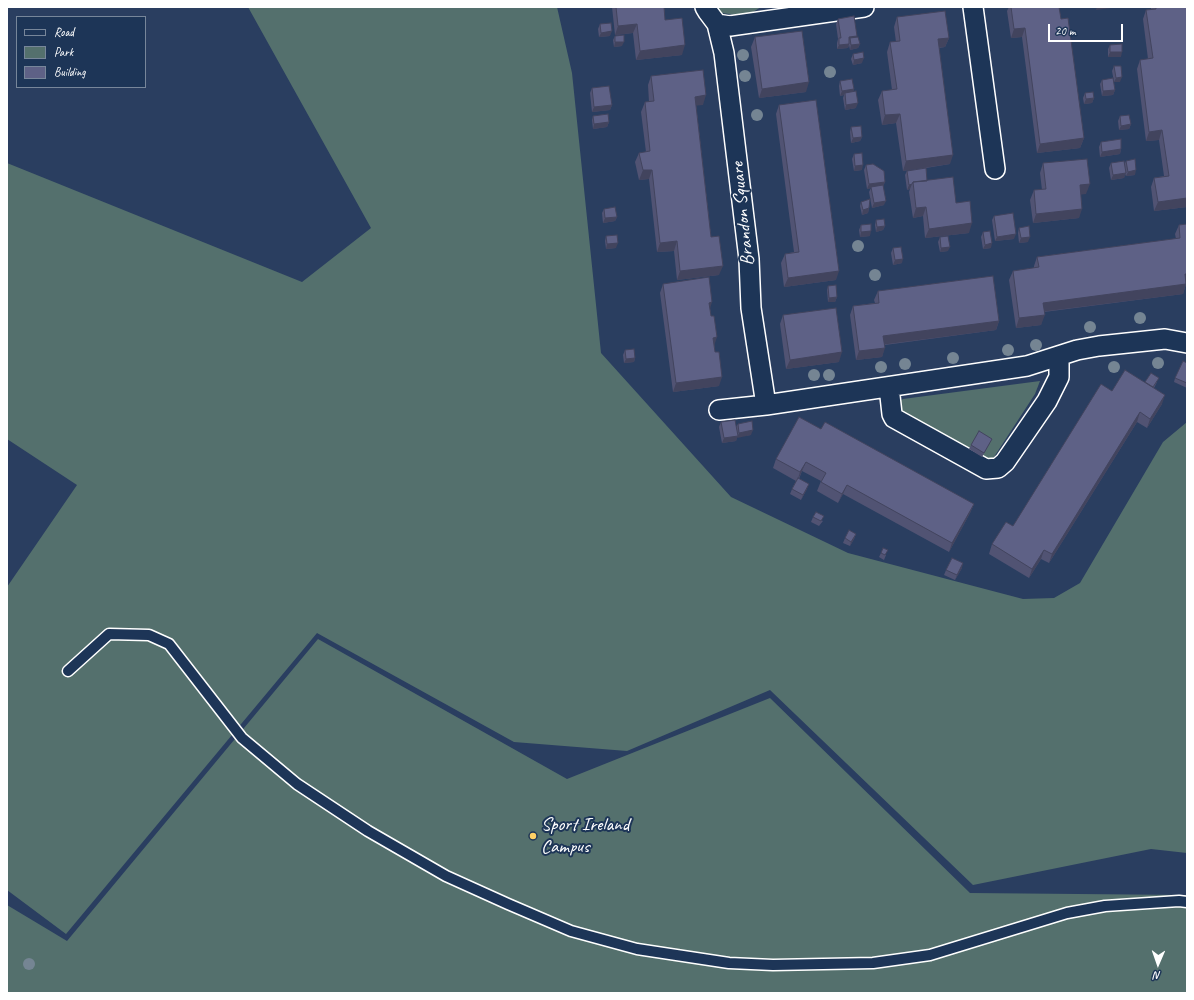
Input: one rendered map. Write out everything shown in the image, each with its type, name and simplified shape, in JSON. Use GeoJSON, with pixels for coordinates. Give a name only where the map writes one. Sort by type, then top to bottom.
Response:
{"type":"FeatureCollection","features":[{"type":"Feature","properties":{"kind":"street","name":"Brandon Square"},"geometry":{"type":"LineString","coordinates":[[705,7],[717,24],[724,53],[749,259],[751,308],[766,405]]}},
{"type":"Feature","properties":{"kind":"street"},"geometry":{"type":"LineString","coordinates":[[717,24],[730,26],[779,13],[864,7]]}},
{"type":"Feature","properties":{"kind":"street"},"geometry":{"type":"LineString","coordinates":[[973,7],[995,169]]}},
{"type":"Feature","properties":{"kind":"street"},"geometry":{"type":"LineString","coordinates":[[719,410],[766,405],[1027,366],[1077,350],[1099,346],[1165,339],[1187,343]]}},
{"type":"Feature","properties":{"kind":"street"},"geometry":{"type":"LineString","coordinates":[[890,387],[892,414],[894,418],[986,469],[998,468],[1004,462],[1047,401],[1059,377],[1060,356]]}},
{"type":"Feature","properties":{"kind":"lane"},"geometry":{"type":"LineString","coordinates":[[68,670],[109,634],[149,635],[169,644],[242,738],[297,784],[368,831],[446,876],[515,907],[571,931],[637,949],[729,963],[773,965],[873,963],[930,955],[1067,914],[1105,906],[1179,901],[1187,902]]}},
{"type":"Feature","properties":{"kind":"green space"},"geometry":{"type":"Polygon","coordinates":[[[248,7],[557,7],[572,73],[601,353],[731,497],[848,553],[1023,599],[1054,598],[1080,583],[1163,442],[1187,422],[1187,853],[1151,849],[973,885],[770,690],[627,751],[514,742],[317,633],[66,934],[7,890],[7,587],[77,485],[7,439],[7,163],[302,282],[371,228],[248,7]]]}},
{"type":"Feature","properties":{"kind":"green space"},"geometry":{"type":"Polygon","coordinates":[[[716,7],[761,7],[753,12],[736,15],[722,13],[716,7]]]}},
{"type":"Feature","properties":{"kind":"green space"},"geometry":{"type":"Polygon","coordinates":[[[1040,381],[1035,394],[992,460],[988,461],[899,412],[900,401],[903,399],[1040,381]]]}},
{"type":"Feature","properties":{"kind":"green space","name":"Sport Ireland Campus"},"geometry":{"type":"Polygon","coordinates":[[[318,639],[567,779],[770,698],[970,893],[1187,895],[1187,993],[7,993],[7,905],[67,941],[318,639]]]}},
{"type":"Feature","properties":{"kind":"building"},"geometry":{"type":"Polygon","coordinates":[[[616,7],[664,7],[665,20],[682,18],[685,45],[640,51],[637,24],[618,26],[616,7]]]}},
{"type":"Feature","properties":{"kind":"building"},"geometry":{"type":"Polygon","coordinates":[[[1011,7],[1059,7],[1061,19],[1068,18],[1084,138],[1040,144],[1025,28],[1014,29],[1011,7]]]}},
{"type":"Feature","properties":{"kind":"building"},"geometry":{"type":"Polygon","coordinates":[[[1156,7],[1187,7],[1187,198],[1158,202],[1154,178],[1169,176],[1162,130],[1149,132],[1140,60],[1153,58],[1146,10],[1156,9],[1156,7]]]}},
{"type":"Feature","properties":{"kind":"building"},"geometry":{"type":"Polygon","coordinates":[[[945,11],[949,38],[938,39],[953,155],[906,161],[900,114],[885,115],[882,91],[897,89],[890,42],[900,41],[897,17],[945,11]]]}},
{"type":"Feature","properties":{"kind":"building"},"geometry":{"type":"Polygon","coordinates":[[[854,16],[857,36],[849,37],[849,44],[839,45],[839,38],[841,38],[838,19],[854,16]]]}},
{"type":"Feature","properties":{"kind":"building"},"geometry":{"type":"Polygon","coordinates":[[[611,23],[612,31],[601,33],[600,24],[611,23]]]}},
{"type":"Feature","properties":{"kind":"building"},"geometry":{"type":"Polygon","coordinates":[[[802,31],[809,82],[762,89],[755,37],[802,31]]]}},
{"type":"Feature","properties":{"kind":"building"},"geometry":{"type":"Polygon","coordinates":[[[624,35],[624,42],[615,42],[615,36],[624,35]]]}},
{"type":"Feature","properties":{"kind":"building"},"geometry":{"type":"Polygon","coordinates":[[[858,37],[860,44],[851,45],[850,38],[858,37]]]}},
{"type":"Feature","properties":{"kind":"building"},"geometry":{"type":"Polygon","coordinates":[[[1122,44],[1122,52],[1110,52],[1110,45],[1122,44]]]}},
{"type":"Feature","properties":{"kind":"building"},"geometry":{"type":"Polygon","coordinates":[[[863,52],[864,58],[854,60],[853,54],[863,52]]]}},
{"type":"Feature","properties":{"kind":"building"},"geometry":{"type":"Polygon","coordinates":[[[1114,66],[1121,66],[1122,77],[1116,78],[1114,66]]]}},
{"type":"Feature","properties":{"kind":"building"},"geometry":{"type":"Polygon","coordinates":[[[703,70],[706,95],[695,97],[711,237],[719,236],[723,266],[680,271],[677,241],[660,243],[652,170],[643,170],[639,153],[650,151],[645,102],[654,101],[651,76],[703,70]]]}},
{"type":"Feature","properties":{"kind":"building"},"geometry":{"type":"Polygon","coordinates":[[[1113,78],[1115,90],[1103,91],[1102,80],[1113,78]]]}},
{"type":"Feature","properties":{"kind":"building"},"geometry":{"type":"Polygon","coordinates":[[[852,79],[854,89],[842,91],[840,81],[852,79]]]}},
{"type":"Feature","properties":{"kind":"building"},"geometry":{"type":"Polygon","coordinates":[[[609,86],[612,105],[594,107],[592,88],[609,86]]]}},
{"type":"Feature","properties":{"kind":"building"},"geometry":{"type":"Polygon","coordinates":[[[856,91],[858,103],[846,105],[845,93],[856,91]]]}},
{"type":"Feature","properties":{"kind":"building"},"geometry":{"type":"Polygon","coordinates":[[[1093,92],[1094,98],[1086,99],[1085,93],[1093,92]]]}},
{"type":"Feature","properties":{"kind":"building"},"geometry":{"type":"Polygon","coordinates":[[[816,100],[839,271],[788,278],[785,254],[799,252],[779,105],[816,100]]]}},
{"type":"Feature","properties":{"kind":"building"},"geometry":{"type":"Polygon","coordinates":[[[608,114],[609,122],[594,124],[593,116],[608,114]]]}},
{"type":"Feature","properties":{"kind":"building"},"geometry":{"type":"Polygon","coordinates":[[[1129,115],[1131,124],[1121,126],[1120,116],[1129,115]]]}},
{"type":"Feature","properties":{"kind":"building"},"geometry":{"type":"Polygon","coordinates":[[[861,126],[862,137],[853,138],[851,127],[861,126]]]}},
{"type":"Feature","properties":{"kind":"building"},"geometry":{"type":"Polygon","coordinates":[[[1121,139],[1121,149],[1102,152],[1101,142],[1121,139]]]}},
{"type":"Feature","properties":{"kind":"building"},"geometry":{"type":"Polygon","coordinates":[[[862,153],[863,165],[855,166],[854,154],[862,153]]]}},
{"type":"Feature","properties":{"kind":"building"},"geometry":{"type":"Polygon","coordinates":[[[1087,159],[1090,184],[1080,185],[1082,209],[1036,214],[1034,190],[1046,189],[1043,163],[1087,159]]]}},
{"type":"Feature","properties":{"kind":"building"},"geometry":{"type":"Polygon","coordinates":[[[1135,159],[1136,170],[1128,172],[1126,161],[1135,159]]]}},
{"type":"Feature","properties":{"kind":"building"},"geometry":{"type":"Polygon","coordinates":[[[1124,161],[1126,173],[1113,175],[1111,163],[1124,161]]]}},
{"type":"Feature","properties":{"kind":"building"},"geometry":{"type":"Polygon","coordinates":[[[873,164],[884,171],[885,182],[869,184],[866,165],[873,164]]]}},
{"type":"Feature","properties":{"kind":"building"},"geometry":{"type":"Polygon","coordinates":[[[926,168],[927,181],[913,182],[909,185],[907,171],[926,168]]]}},
{"type":"Feature","properties":{"kind":"building"},"geometry":{"type":"Polygon","coordinates":[[[953,177],[956,203],[970,201],[972,223],[929,229],[926,207],[916,208],[913,182],[953,177]]]}},
{"type":"Feature","properties":{"kind":"building"},"geometry":{"type":"Polygon","coordinates":[[[883,185],[886,201],[874,203],[871,187],[883,185]]]}},
{"type":"Feature","properties":{"kind":"building"},"geometry":{"type":"Polygon","coordinates":[[[870,199],[869,208],[863,210],[861,202],[870,199]]]}},
{"type":"Feature","properties":{"kind":"building"},"geometry":{"type":"Polygon","coordinates":[[[615,207],[617,217],[605,218],[604,209],[615,207]]]}},
{"type":"Feature","properties":{"kind":"building"},"geometry":{"type":"Polygon","coordinates":[[[1013,213],[1016,234],[997,237],[994,216],[1013,213]]]}},
{"type":"Feature","properties":{"kind":"building"},"geometry":{"type":"Polygon","coordinates":[[[884,219],[885,226],[877,227],[876,220],[884,219]]]}},
{"type":"Feature","properties":{"kind":"building"},"geometry":{"type":"Polygon","coordinates":[[[871,224],[871,231],[861,232],[861,225],[871,224]]]}},
{"type":"Feature","properties":{"kind":"building"},"geometry":{"type":"Polygon","coordinates":[[[1187,224],[1186,284],[1043,303],[1045,315],[1019,318],[1013,271],[1039,267],[1037,257],[1180,238],[1179,225],[1187,224]]]}},
{"type":"Feature","properties":{"kind":"building"},"geometry":{"type":"Polygon","coordinates":[[[1029,226],[1030,237],[1021,238],[1019,228],[1029,226]]]}},
{"type":"Feature","properties":{"kind":"building"},"geometry":{"type":"Polygon","coordinates":[[[990,231],[992,243],[985,245],[983,232],[990,231]]]}},
{"type":"Feature","properties":{"kind":"building"},"geometry":{"type":"Polygon","coordinates":[[[617,235],[618,243],[607,244],[606,236],[617,235]]]}},
{"type":"Feature","properties":{"kind":"building"},"geometry":{"type":"Polygon","coordinates":[[[948,236],[950,247],[941,248],[940,237],[948,236]]]}},
{"type":"Feature","properties":{"kind":"building"},"geometry":{"type":"Polygon","coordinates":[[[901,247],[903,259],[895,260],[893,248],[901,247]]]}},
{"type":"Feature","properties":{"kind":"building"},"geometry":{"type":"Polygon","coordinates":[[[993,276],[999,321],[883,336],[885,348],[859,351],[853,306],[879,303],[878,291],[993,276]]]}},
{"type":"Feature","properties":{"kind":"building"},"geometry":{"type":"Polygon","coordinates":[[[709,277],[712,302],[709,303],[711,316],[714,316],[717,337],[713,338],[715,352],[719,352],[722,377],[676,383],[663,284],[709,277]]]}},
{"type":"Feature","properties":{"kind":"building"},"geometry":{"type":"Polygon","coordinates":[[[836,285],[837,297],[829,298],[828,286],[836,285]]]}},
{"type":"Feature","properties":{"kind":"building"},"geometry":{"type":"Polygon","coordinates":[[[836,308],[842,352],[790,360],[783,315],[836,308]]]}},
{"type":"Feature","properties":{"kind":"building"},"geometry":{"type":"Polygon","coordinates":[[[634,349],[635,358],[626,359],[625,350],[634,349]]]}},
{"type":"Feature","properties":{"kind":"building"},"geometry":{"type":"Polygon","coordinates":[[[1183,361],[1187,363],[1187,383],[1175,378],[1183,361]]]}},
{"type":"Feature","properties":{"kind":"building"},"geometry":{"type":"Polygon","coordinates":[[[1125,370],[1165,395],[1150,419],[1140,412],[1052,554],[1044,550],[1032,569],[992,544],[1006,522],[1013,526],[1101,384],[1112,391],[1125,370]]]}},
{"type":"Feature","properties":{"kind":"building"},"geometry":{"type":"Polygon","coordinates":[[[1151,373],[1159,378],[1153,387],[1145,382],[1151,373]]]}},
{"type":"Feature","properties":{"kind":"building"},"geometry":{"type":"Polygon","coordinates":[[[799,417],[821,429],[825,422],[974,504],[952,543],[847,485],[842,494],[821,482],[826,473],[806,462],[800,472],[776,459],[799,417]]]}},
{"type":"Feature","properties":{"kind":"building"},"geometry":{"type":"Polygon","coordinates":[[[735,420],[738,436],[724,438],[721,422],[735,420]]]}},
{"type":"Feature","properties":{"kind":"building"},"geometry":{"type":"Polygon","coordinates":[[[752,421],[753,430],[739,433],[738,424],[752,421]]]}},
{"type":"Feature","properties":{"kind":"building"},"geometry":{"type":"Polygon","coordinates":[[[979,431],[992,439],[984,453],[971,445],[979,431]]]}},
{"type":"Feature","properties":{"kind":"building"},"geometry":{"type":"Polygon","coordinates":[[[798,478],[809,484],[803,495],[792,489],[798,478]]]}},
{"type":"Feature","properties":{"kind":"building"},"geometry":{"type":"Polygon","coordinates":[[[816,512],[824,516],[821,521],[813,517],[816,512]]]}},
{"type":"Feature","properties":{"kind":"building"},"geometry":{"type":"Polygon","coordinates":[[[849,530],[856,534],[851,542],[845,538],[849,530]]]}},
{"type":"Feature","properties":{"kind":"building"},"geometry":{"type":"Polygon","coordinates":[[[883,548],[888,550],[885,555],[881,553],[883,548]]]}},
{"type":"Feature","properties":{"kind":"building"},"geometry":{"type":"Polygon","coordinates":[[[952,558],[963,563],[957,575],[946,570],[952,558]]]}},
{"type":"Feature","properties":{"kind":"place","name":"Sport Ireland Campus"},"geometry":{"type":"Point","coordinates":[533,836]}}]}
